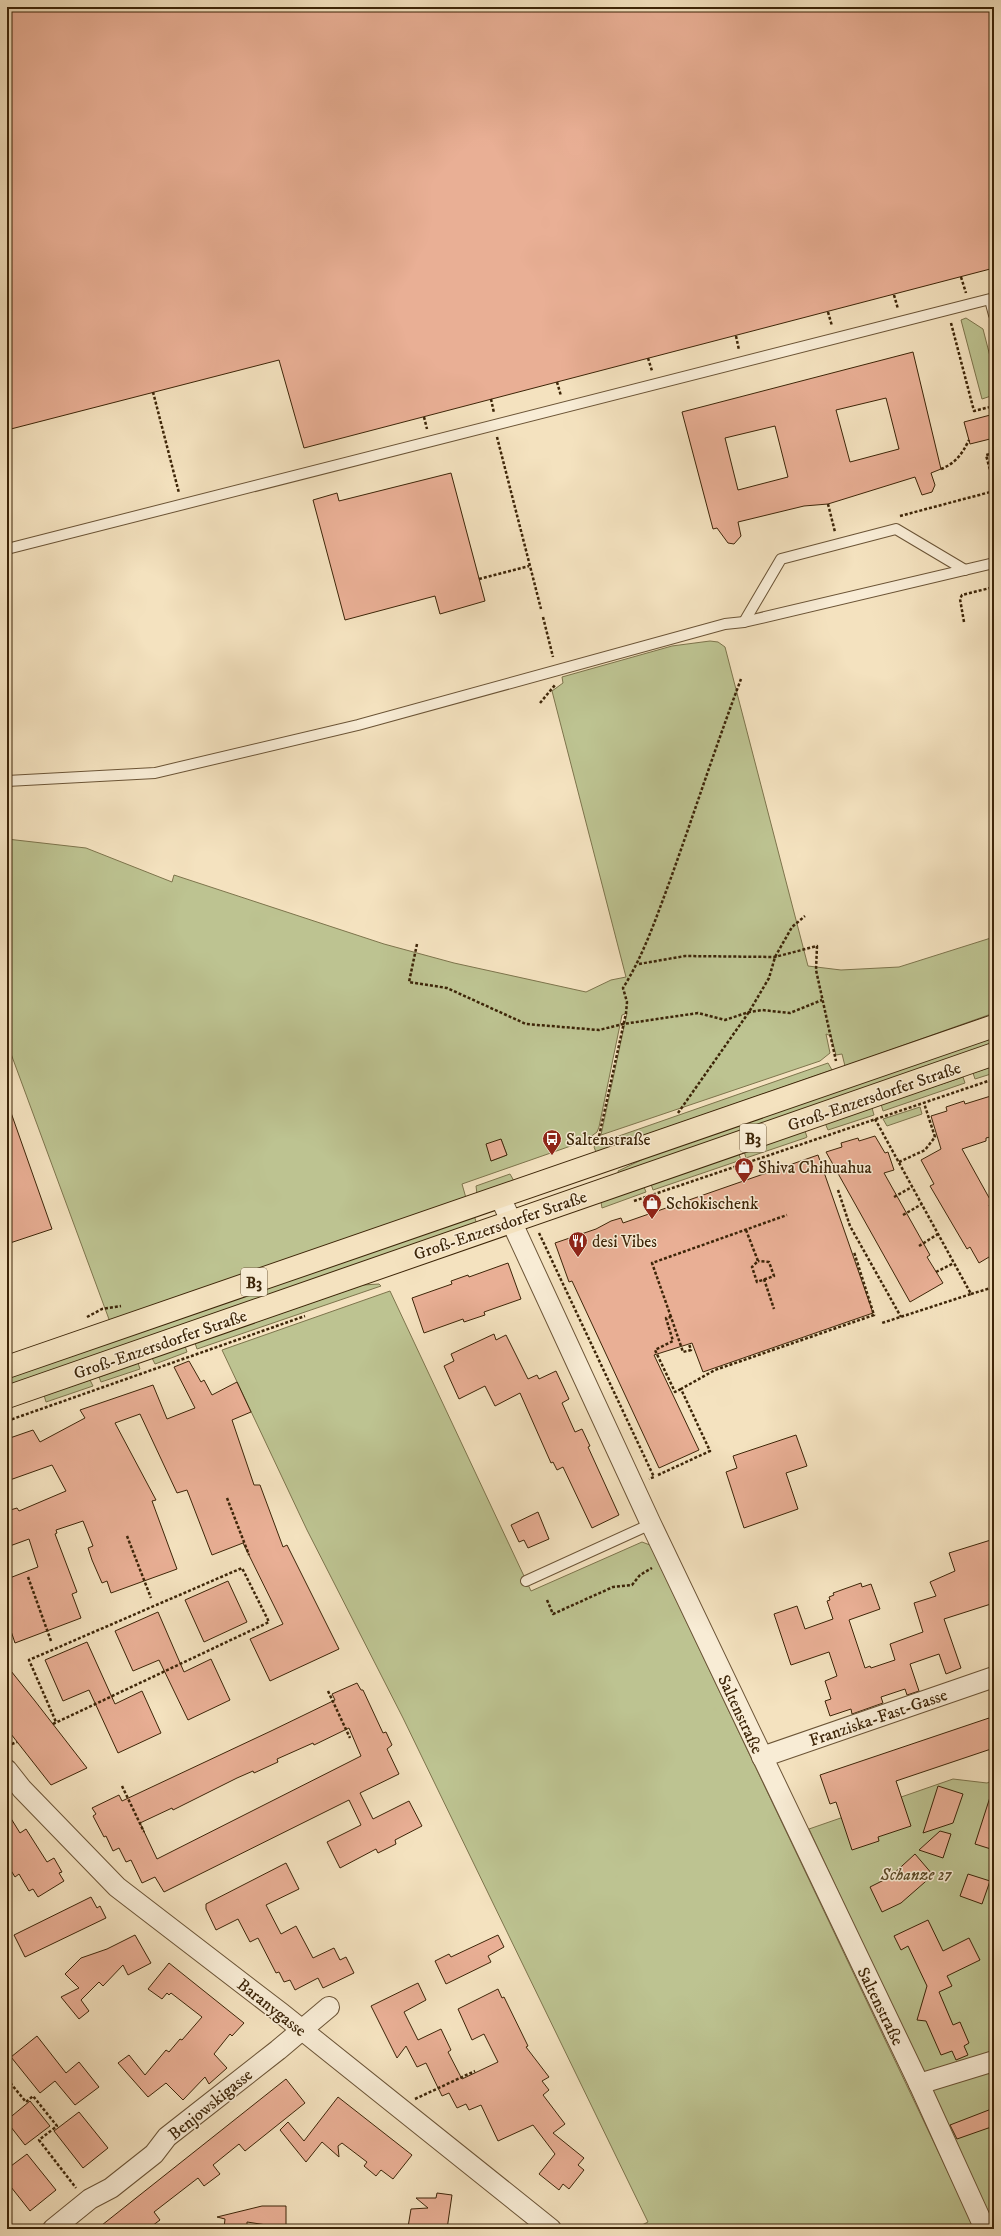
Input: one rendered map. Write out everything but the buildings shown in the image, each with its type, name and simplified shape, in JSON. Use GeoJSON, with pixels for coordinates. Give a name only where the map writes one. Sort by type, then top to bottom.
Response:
{"type":"FeatureCollection","features":[{"type":"Feature","properties":{"kind":"main road","name":"Groß-Enzersdorfer Straße"},"geometry":{"type":"LineString","coordinates":[[7,1367],[994,1026]]}},
{"type":"Feature","properties":{"kind":"main road","name":"Groß-Enzersdorfer Straße"},"geometry":{"type":"LineString","coordinates":[[7,1397],[994,1054]]}},
{"type":"Feature","properties":{"kind":"street","name":"Saltenstraße"},"geometry":{"type":"LineString","coordinates":[[500,1197],[651,1524],[918,2084],[985,2229]]}},
{"type":"Feature","properties":{"kind":"street","name":"Franziska-Fast-Gasse"},"geometry":{"type":"LineString","coordinates":[[762,1757],[994,1677]]}},
{"type":"Feature","properties":{"kind":"street","name":"Baranygasse"},"geometry":{"type":"LineString","coordinates":[[7,1770],[22,1789],[117,1887],[301,2030],[551,2229]]}},
{"type":"Feature","properties":{"kind":"street","name":"Benjowskigasse"},"geometry":{"type":"LineString","coordinates":[[53,2229],[87,2201],[111,2188],[154,2154],[167,2137],[329,2007]]}},
{"type":"Feature","properties":{"kind":"street"},"geometry":{"type":"LineString","coordinates":[[918,2084],[994,2061]]}},
{"type":"Feature","properties":{"kind":"lane"},"geometry":{"type":"LineString","coordinates":[[7,550],[992,299],[994,315]]}},
{"type":"Feature","properties":{"kind":"lane"},"geometry":{"type":"LineString","coordinates":[[744,622],[781,559],[896,529],[965,570]]}},
{"type":"Feature","properties":{"kind":"lane"},"geometry":{"type":"LineString","coordinates":[[7,781],[154,774],[358,725],[725,624],[744,622],[940,574],[994,563]]}},
{"type":"Feature","properties":{"kind":"lane"},"geometry":{"type":"LineString","coordinates":[[526,1581],[651,1524]]}},
{"type":"Feature","properties":{"kind":"path"},"geometry":{"type":"LineString","coordinates":[[961,277],[967,295]]}},
{"type":"Feature","properties":{"kind":"path"},"geometry":{"type":"LineString","coordinates":[[894,294],[899,313]]}},
{"type":"Feature","properties":{"kind":"path"},"geometry":{"type":"LineString","coordinates":[[828,312],[833,330]]}},
{"type":"Feature","properties":{"kind":"path"},"geometry":{"type":"LineString","coordinates":[[736,336],[740,354]]}},
{"type":"Feature","properties":{"kind":"path"},"geometry":{"type":"LineString","coordinates":[[648,358],[654,376]]}},
{"type":"Feature","properties":{"kind":"path"},"geometry":{"type":"LineString","coordinates":[[557,382],[562,400]]}},
{"type":"Feature","properties":{"kind":"path"},"geometry":{"type":"LineString","coordinates":[[153,392],[182,505]]}},
{"type":"Feature","properties":{"kind":"path"},"geometry":{"type":"LineString","coordinates":[[491,399],[497,425],[497,440],[541,609]]}},
{"type":"Feature","properties":{"kind":"path"},"geometry":{"type":"LineString","coordinates":[[941,470],[949,466],[960,457],[969,440]]}},
{"type":"Feature","properties":{"kind":"path"},"geometry":{"type":"LineString","coordinates":[[994,453],[986,455],[994,485]]}},
{"type":"Feature","properties":{"kind":"path"},"geometry":{"type":"LineString","coordinates":[[896,517],[994,491]]}},
{"type":"Feature","properties":{"kind":"path"},"geometry":{"type":"LineString","coordinates":[[828,504],[835,533],[842,531]]}},
{"type":"Feature","properties":{"kind":"path"},"geometry":{"type":"LineString","coordinates":[[479,579],[529,566]]}},
{"type":"Feature","properties":{"kind":"path"},"geometry":{"type":"LineString","coordinates":[[964,622],[960,600],[962,595],[994,586]]}},
{"type":"Feature","properties":{"kind":"path"},"geometry":{"type":"LineString","coordinates":[[598,1140],[627,1002],[623,988],[639,964],[680,853],[714,749],[741,679]]}},
{"type":"Feature","properties":{"kind":"path"},"geometry":{"type":"LineString","coordinates":[[678,1113],[749,1012],[769,978],[775,957],[792,927],[805,916]]}},
{"type":"Feature","properties":{"kind":"path"},"geometry":{"type":"LineString","coordinates":[[417,944],[409,982],[447,988],[526,1024],[599,1030],[623,1024],[698,1013],[726,1020],[749,1012],[762,1010],[790,1013],[822,1000]]}},
{"type":"Feature","properties":{"kind":"path"},"geometry":{"type":"LineString","coordinates":[[639,964],[685,956],[775,957],[817,946],[816,970],[834,1058],[845,1077]]}},
{"type":"Feature","properties":{"kind":"path"},"geometry":{"type":"LineString","coordinates":[[628,1204],[994,1079]]}},
{"type":"Feature","properties":{"kind":"path"},"geometry":{"type":"LineString","coordinates":[[899,1162],[925,1150],[935,1137],[924,1103]]}},
{"type":"Feature","properties":{"kind":"path"},"geometry":{"type":"LineString","coordinates":[[875,1119],[971,1294]]}},
{"type":"Feature","properties":{"kind":"path"},"geometry":{"type":"LineString","coordinates":[[992,1138],[994,1143]]}},
{"type":"Feature","properties":{"kind":"path"},"geometry":{"type":"LineString","coordinates":[[894,1197],[912,1187]]}},
{"type":"Feature","properties":{"kind":"path"},"geometry":{"type":"LineString","coordinates":[[838,1190],[850,1226],[901,1317]]}},
{"type":"Feature","properties":{"kind":"path"},"geometry":{"type":"LineString","coordinates":[[904,1214],[922,1204]]}},
{"type":"Feature","properties":{"kind":"path"},"geometry":{"type":"LineString","coordinates":[[689,1344],[691,1350],[683,1352],[652,1263],[787,1215]]}},
{"type":"Feature","properties":{"kind":"path"},"geometry":{"type":"LineString","coordinates":[[537,1227],[654,1477]]}},
{"type":"Feature","properties":{"kind":"path"},"geometry":{"type":"LineString","coordinates":[[746,1230],[758,1261]]}},
{"type":"Feature","properties":{"kind":"path"},"geometry":{"type":"LineString","coordinates":[[536,1235],[545,1232]]}},
{"type":"Feature","properties":{"kind":"path"},"geometry":{"type":"LineString","coordinates":[[918,1246],[938,1234]]}},
{"type":"Feature","properties":{"kind":"path"},"geometry":{"type":"LineString","coordinates":[[671,1317],[666,1318],[673,1341],[655,1350],[675,1392],[715,1370],[874,1315],[854,1252]]}},
{"type":"Feature","properties":{"kind":"path"},"geometry":{"type":"LineString","coordinates":[[758,1261],[769,1262],[774,1276],[757,1282],[752,1267],[758,1261]]}},
{"type":"Feature","properties":{"kind":"path"},"geometry":{"type":"LineString","coordinates":[[936,1272],[954,1262]]}},
{"type":"Feature","properties":{"kind":"path"},"geometry":{"type":"LineString","coordinates":[[764,1279],[774,1309]]}},
{"type":"Feature","properties":{"kind":"path"},"geometry":{"type":"LineString","coordinates":[[882,1323],[994,1287]]}},
{"type":"Feature","properties":{"kind":"path"},"geometry":{"type":"LineString","coordinates":[[7,1421],[312,1313]]}},
{"type":"Feature","properties":{"kind":"path"},"geometry":{"type":"LineString","coordinates":[[658,1475],[710,1451],[681,1389]]}},
{"type":"Feature","properties":{"kind":"path"},"geometry":{"type":"LineString","coordinates":[[227,1498],[249,1555]]}},
{"type":"Feature","properties":{"kind":"path"},"geometry":{"type":"LineString","coordinates":[[127,1536],[150,1598]]}},
{"type":"Feature","properties":{"kind":"path"},"geometry":{"type":"LineString","coordinates":[[547,1600],[553,1614],[613,1587],[632,1585],[640,1575],[651,1569],[653,1562]]}},
{"type":"Feature","properties":{"kind":"path"},"geometry":{"type":"LineString","coordinates":[[53,1724],[269,1622],[242,1568],[28,1660],[56,1722]]}},
{"type":"Feature","properties":{"kind":"path"},"geometry":{"type":"LineString","coordinates":[[28,1576],[51,1640]]}},
{"type":"Feature","properties":{"kind":"path"},"geometry":{"type":"LineString","coordinates":[[328,1691],[350,1738]]}},
{"type":"Feature","properties":{"kind":"path"},"geometry":{"type":"LineString","coordinates":[[7,1746],[17,1742]]}},
{"type":"Feature","properties":{"kind":"path"},"geometry":{"type":"LineString","coordinates":[[122,1786],[144,1832]]}},
{"type":"Feature","properties":{"kind":"path"},"geometry":{"type":"LineString","coordinates":[[404,2113],[419,2096],[475,2071]]}},
{"type":"Feature","properties":{"kind":"path"},"geometry":{"type":"LineString","coordinates":[[7,2079],[26,2102],[33,2096],[57,2126],[39,2140],[87,2201]]}},
{"type":"Feature","properties":{"kind":"green space"},"geometry":{"type":"Polygon","coordinates":[[[966,318],[983,329],[994,372],[994,395],[982,399],[961,320],[966,318]]]}},
{"type":"Feature","properties":{"kind":"green space"},"geometry":{"type":"Polygon","coordinates":[[[710,641],[718,642],[725,647],[808,966],[841,970],[899,967],[994,937],[994,1013],[845,1066],[842,1054],[836,1055],[831,1036],[826,1034],[830,1053],[820,1061],[601,1135],[627,1013],[622,1015],[599,1127],[597,1132],[585,1141],[462,1184],[466,1198],[110,1322],[7,1043],[7,839],[86,848],[172,882],[174,875],[384,944],[454,963],[586,992],[611,980],[626,977],[552,691],[563,683],[562,677],[672,646],[710,641]],[[501,1139],[491,1161],[507,1155],[501,1139]]]}},
{"type":"Feature","properties":{"kind":"green space"},"geometry":{"type":"Polygon","coordinates":[[[994,1036],[994,1047],[619,1175],[618,1171],[654,1154],[994,1036]]]}},
{"type":"Feature","properties":{"kind":"green space"},"geometry":{"type":"Polygon","coordinates":[[[828,1063],[832,1070],[596,1152],[594,1147],[596,1144],[828,1063]]]}},
{"type":"Feature","properties":{"kind":"green space"},"geometry":{"type":"Polygon","coordinates":[[[994,1066],[994,1073],[975,1079],[973,1073],[994,1066]]]}},
{"type":"Feature","properties":{"kind":"green space"},"geometry":{"type":"Polygon","coordinates":[[[963,1077],[965,1083],[883,1111],[881,1104],[963,1077]]]}},
{"type":"Feature","properties":{"kind":"green space"},"geometry":{"type":"Polygon","coordinates":[[[920,1107],[922,1114],[887,1126],[883,1119],[920,1107]]]}},
{"type":"Feature","properties":{"kind":"green space"},"geometry":{"type":"Polygon","coordinates":[[[872,1108],[874,1115],[828,1130],[825,1123],[872,1108]]]}},
{"type":"Feature","properties":{"kind":"green space"},"geometry":{"type":"Polygon","coordinates":[[[805,1131],[807,1137],[805,1138],[746,1158],[744,1151],[805,1131]]]}},
{"type":"Feature","properties":{"kind":"green space"},"geometry":{"type":"Polygon","coordinates":[[[739,1154],[741,1160],[653,1190],[651,1184],[739,1154]]]}},
{"type":"Feature","properties":{"kind":"green space"},"geometry":{"type":"Polygon","coordinates":[[[510,1174],[514,1181],[477,1194],[476,1186],[510,1174]]]}},
{"type":"Feature","properties":{"kind":"green space"},"geometry":{"type":"Polygon","coordinates":[[[644,1187],[646,1192],[602,1208],[601,1202],[644,1187]]]}},
{"type":"Feature","properties":{"kind":"green space"},"geometry":{"type":"Polygon","coordinates":[[[474,1215],[477,1225],[7,1389],[7,1378],[474,1215]]]}},
{"type":"Feature","properties":{"kind":"green space"},"geometry":{"type":"Polygon","coordinates":[[[379,1284],[381,1286],[197,1349],[195,1343],[363,1285],[379,1284]]]}},
{"type":"Feature","properties":{"kind":"green space"},"geometry":{"type":"Polygon","coordinates":[[[390,1291],[531,1591],[642,1542],[650,1545],[975,2229],[634,2229],[648,2222],[403,1718],[307,1530],[222,1350],[390,1291]]]}},
{"type":"Feature","properties":{"kind":"green space"},"geometry":{"type":"Polygon","coordinates":[[[185,1346],[187,1352],[155,1364],[152,1358],[185,1346]]]}},
{"type":"Feature","properties":{"kind":"green space"},"geometry":{"type":"Polygon","coordinates":[[[138,1363],[140,1369],[101,1382],[99,1377],[138,1363]]]}},
{"type":"Feature","properties":{"kind":"green space"},"geometry":{"type":"Polygon","coordinates":[[[90,1380],[93,1386],[46,1402],[44,1395],[90,1380]]]}},
{"type":"Feature","properties":{"kind":"green space","name":"Schanze 27"},"geometry":{"type":"Polygon","coordinates":[[[953,1779],[987,1783],[994,1780],[994,2224],[809,1829],[953,1779]]]}},
{"type":"Feature","properties":{"kind":"place","name":"Saltenstraße"},"geometry":{"type":"Point","coordinates":[552,1156]}},
{"type":"Feature","properties":{"kind":"place","name":"Shiva Chihuahua"},"geometry":{"type":"Point","coordinates":[744,1184]}},
{"type":"Feature","properties":{"kind":"place","name":"Schokischenk"},"geometry":{"type":"Point","coordinates":[652,1220]}},
{"type":"Feature","properties":{"kind":"place","name":"desi Vibes"},"geometry":{"type":"Point","coordinates":[578,1258]}}]}
